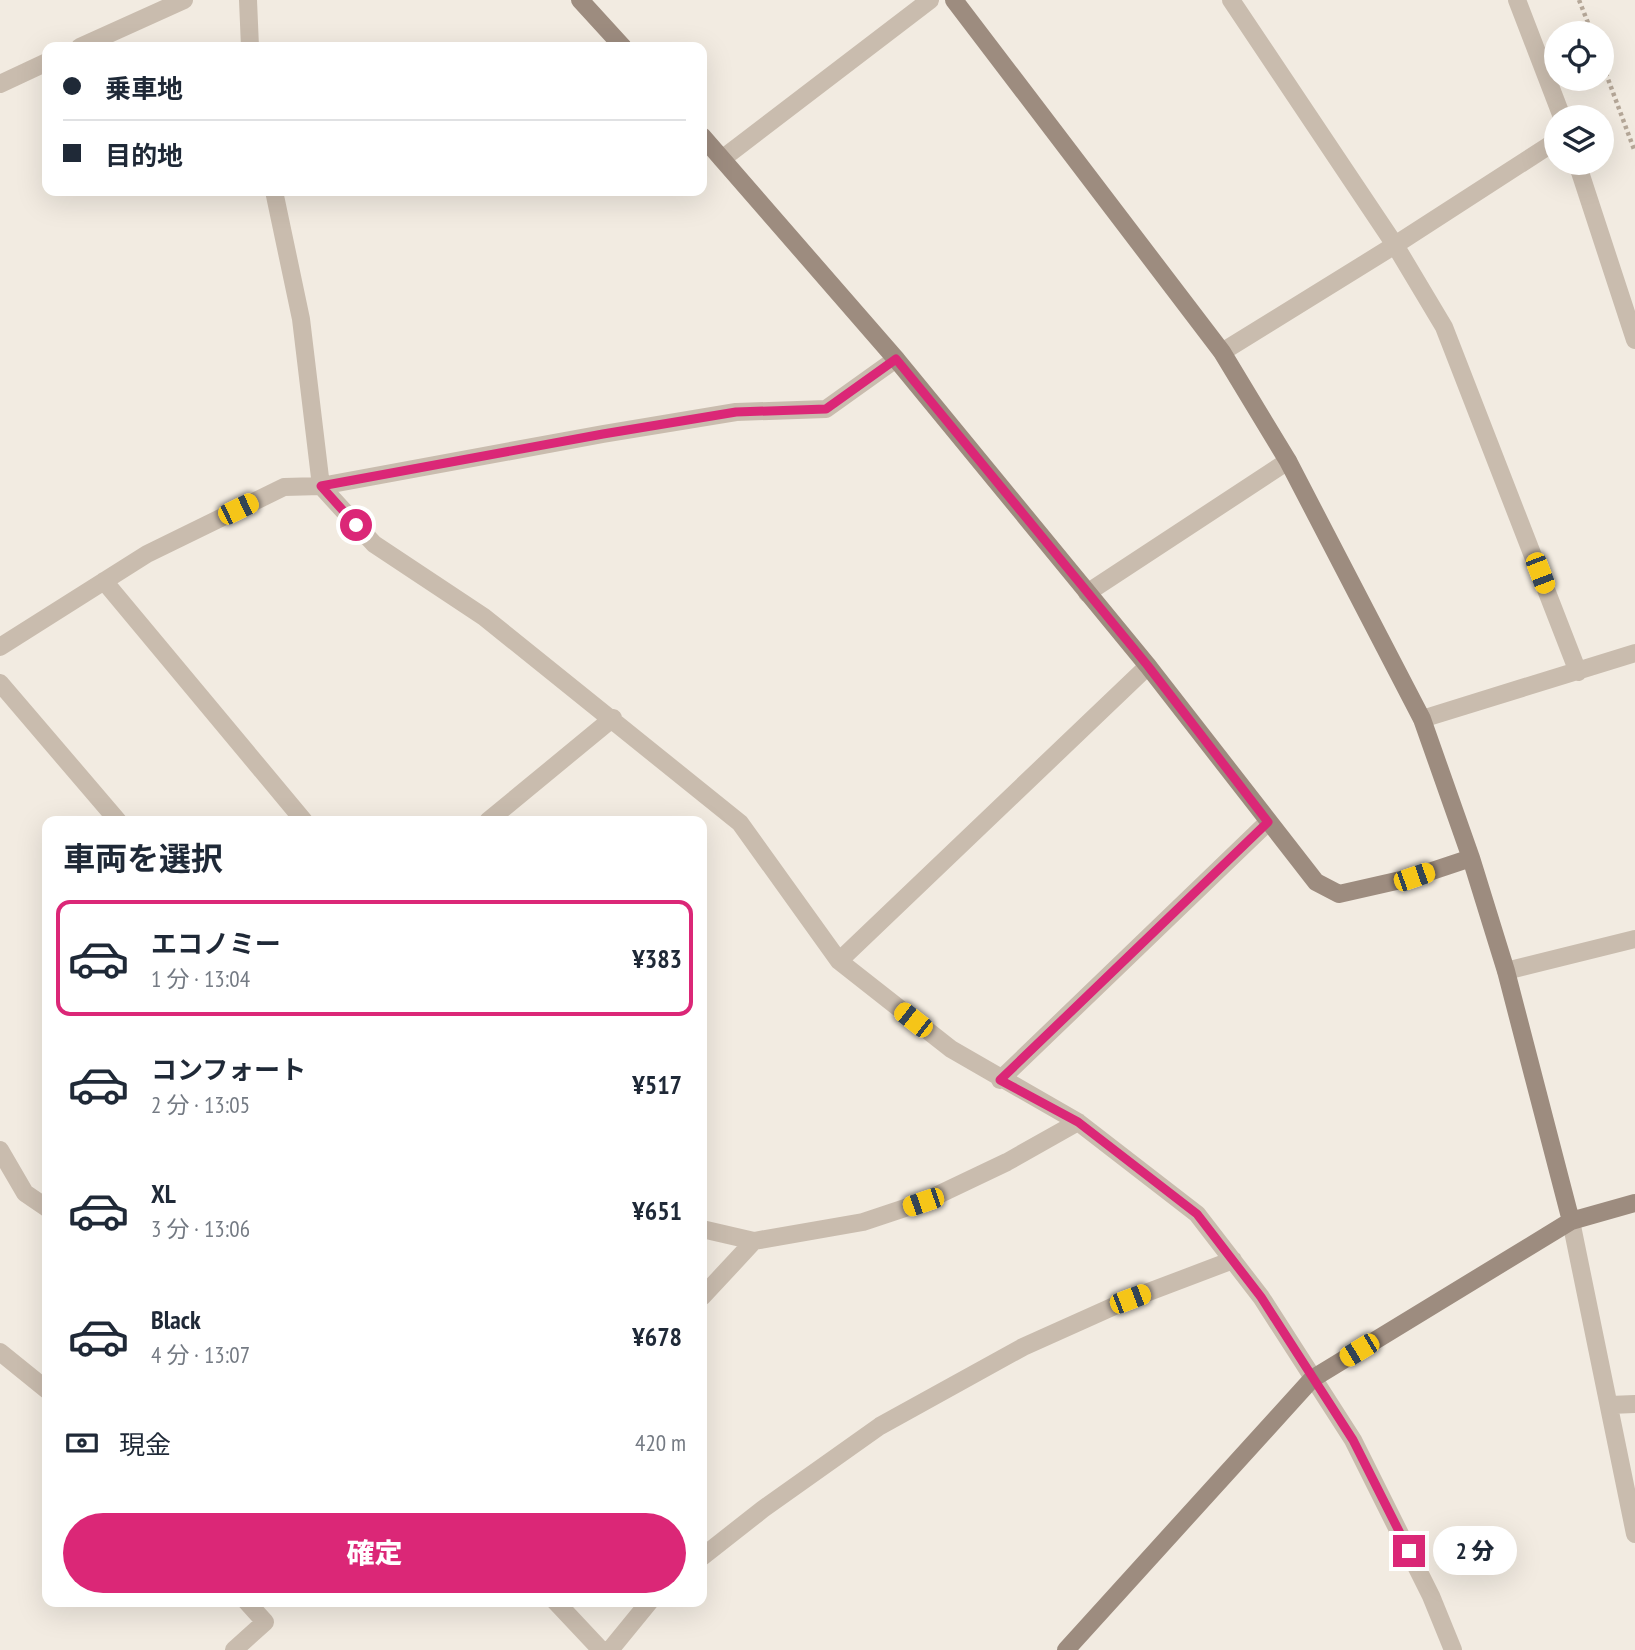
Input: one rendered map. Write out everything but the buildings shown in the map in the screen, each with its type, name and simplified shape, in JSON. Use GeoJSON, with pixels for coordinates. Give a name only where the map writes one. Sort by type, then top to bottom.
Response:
{"type":"FeatureCollection","features":[{"type":"Feature","properties":{"kind":"street"},"geometry":{"type":"LineString","coordinates":[[91,42],[184,0]]}},
{"type":"Feature","properties":{"kind":"street"},"geometry":{"type":"LineString","coordinates":[[248,0],[250,42]]}},
{"type":"Feature","properties":{"kind":"street"},"geometry":{"type":"LineString","coordinates":[[580,0],[618,42]]}},
{"type":"Feature","properties":{"kind":"street"},"geometry":{"type":"LineString","coordinates":[[722,159],[930,0]]}},
{"type":"Feature","properties":{"kind":"street"},"geometry":{"type":"LineString","coordinates":[[954,0],[1222,352],[1288,461],[1422,719],[1471,858],[1506,971],[1570,1221],[1635,1534]]}},
{"type":"Feature","properties":{"kind":"street"},"geometry":{"type":"LineString","coordinates":[[1231,0],[1395,245],[1444,327],[1578,672]]}},
{"type":"Feature","properties":{"kind":"street"},"geometry":{"type":"LineString","coordinates":[[1517,0],[1557,105]]}},
{"type":"Feature","properties":{"kind":"street"},"geometry":{"type":"LineString","coordinates":[[0,84],[42,64]]}},
{"type":"Feature","properties":{"kind":"street"},"geometry":{"type":"LineString","coordinates":[[707,142],[896,359],[1148,666],[1316,882],[1339,894],[1414,877],[1471,858]]}},
{"type":"Feature","properties":{"kind":"street"},"geometry":{"type":"LineString","coordinates":[[1222,352],[1544,149]]}},
{"type":"Feature","properties":{"kind":"street"},"geometry":{"type":"LineString","coordinates":[[1581,175],[1635,340]]}},
{"type":"Feature","properties":{"kind":"street"},"geometry":{"type":"LineString","coordinates":[[275,196],[301,319],[321,486],[374,544],[484,617],[613,718],[740,823],[839,961],[950,1049],[1000,1080],[1078,1122],[1197,1214],[1261,1297],[1353,1440],[1431,1596],[1453,1650]]}},
{"type":"Feature","properties":{"kind":"street"},"geometry":{"type":"LineString","coordinates":[[0,647],[148,554],[284,487],[321,486],[736,412],[826,409],[896,359]]}},
{"type":"Feature","properties":{"kind":"street"},"geometry":{"type":"LineString","coordinates":[[1087,593],[1288,461]]}},
{"type":"Feature","properties":{"kind":"street"},"geometry":{"type":"LineString","coordinates":[[104,581],[300,816]]}},
{"type":"Feature","properties":{"kind":"street"},"geometry":{"type":"LineString","coordinates":[[1422,719],[1635,653]]}},
{"type":"Feature","properties":{"kind":"street"},"geometry":{"type":"LineString","coordinates":[[839,961],[1148,666]]}},
{"type":"Feature","properties":{"kind":"street"},"geometry":{"type":"LineString","coordinates":[[0,683],[114,816]]}},
{"type":"Feature","properties":{"kind":"street"},"geometry":{"type":"LineString","coordinates":[[494,816],[613,718]]}},
{"type":"Feature","properties":{"kind":"street"},"geometry":{"type":"LineString","coordinates":[[1000,1080],[1268,822]]}},
{"type":"Feature","properties":{"kind":"street"},"geometry":{"type":"LineString","coordinates":[[1506,971],[1635,939]]}},
{"type":"Feature","properties":{"kind":"street"},"geometry":{"type":"LineString","coordinates":[[707,1230],[754,1241],[863,1222],[923,1202],[1007,1163],[1078,1122]]}},
{"type":"Feature","properties":{"kind":"street"},"geometry":{"type":"LineString","coordinates":[[0,1150],[25,1193],[42,1205]]}},
{"type":"Feature","properties":{"kind":"street"},"geometry":{"type":"LineString","coordinates":[[1066,1650],[1312,1379],[1570,1221],[1635,1203]]}},
{"type":"Feature","properties":{"kind":"street"},"geometry":{"type":"LineString","coordinates":[[707,1292],[754,1241]]}},
{"type":"Feature","properties":{"kind":"street"},"geometry":{"type":"LineString","coordinates":[[707,1553],[762,1509],[880,1426],[1023,1347],[1130,1299],[1233,1260]]}},
{"type":"Feature","properties":{"kind":"street"},"geometry":{"type":"LineString","coordinates":[[0,1352],[42,1386]]}},
{"type":"Feature","properties":{"kind":"street"},"geometry":{"type":"LineString","coordinates":[[1609,1405],[1635,1404]]}},
{"type":"Feature","properties":{"kind":"street"},"geometry":{"type":"LineString","coordinates":[[234,1650],[265,1622],[251,1607]]}},
{"type":"Feature","properties":{"kind":"street"},"geometry":{"type":"LineString","coordinates":[[561,1607],[601,1650]]}},
{"type":"Feature","properties":{"kind":"street"},"geometry":{"type":"LineString","coordinates":[[610,1650],[645,1607]]}},
{"type":"Feature","properties":{"kind":"path"},"geometry":{"type":"LineString","coordinates":[[1579,0],[1587,21]]}},
{"type":"Feature","properties":{"kind":"path"},"geometry":{"type":"LineString","coordinates":[[1612,91],[1635,152]]}},
{"type":"Feature","properties":{"kind":"route"},"geometry":{"type":"LineString","coordinates":[[356,525],[321,486],[736,412],[826,409],[896,359],[1148,666],[1268,822],[1000,1080],[1078,1122],[1197,1214],[1261,1297],[1353,1440],[1409,1551]]}}]}
